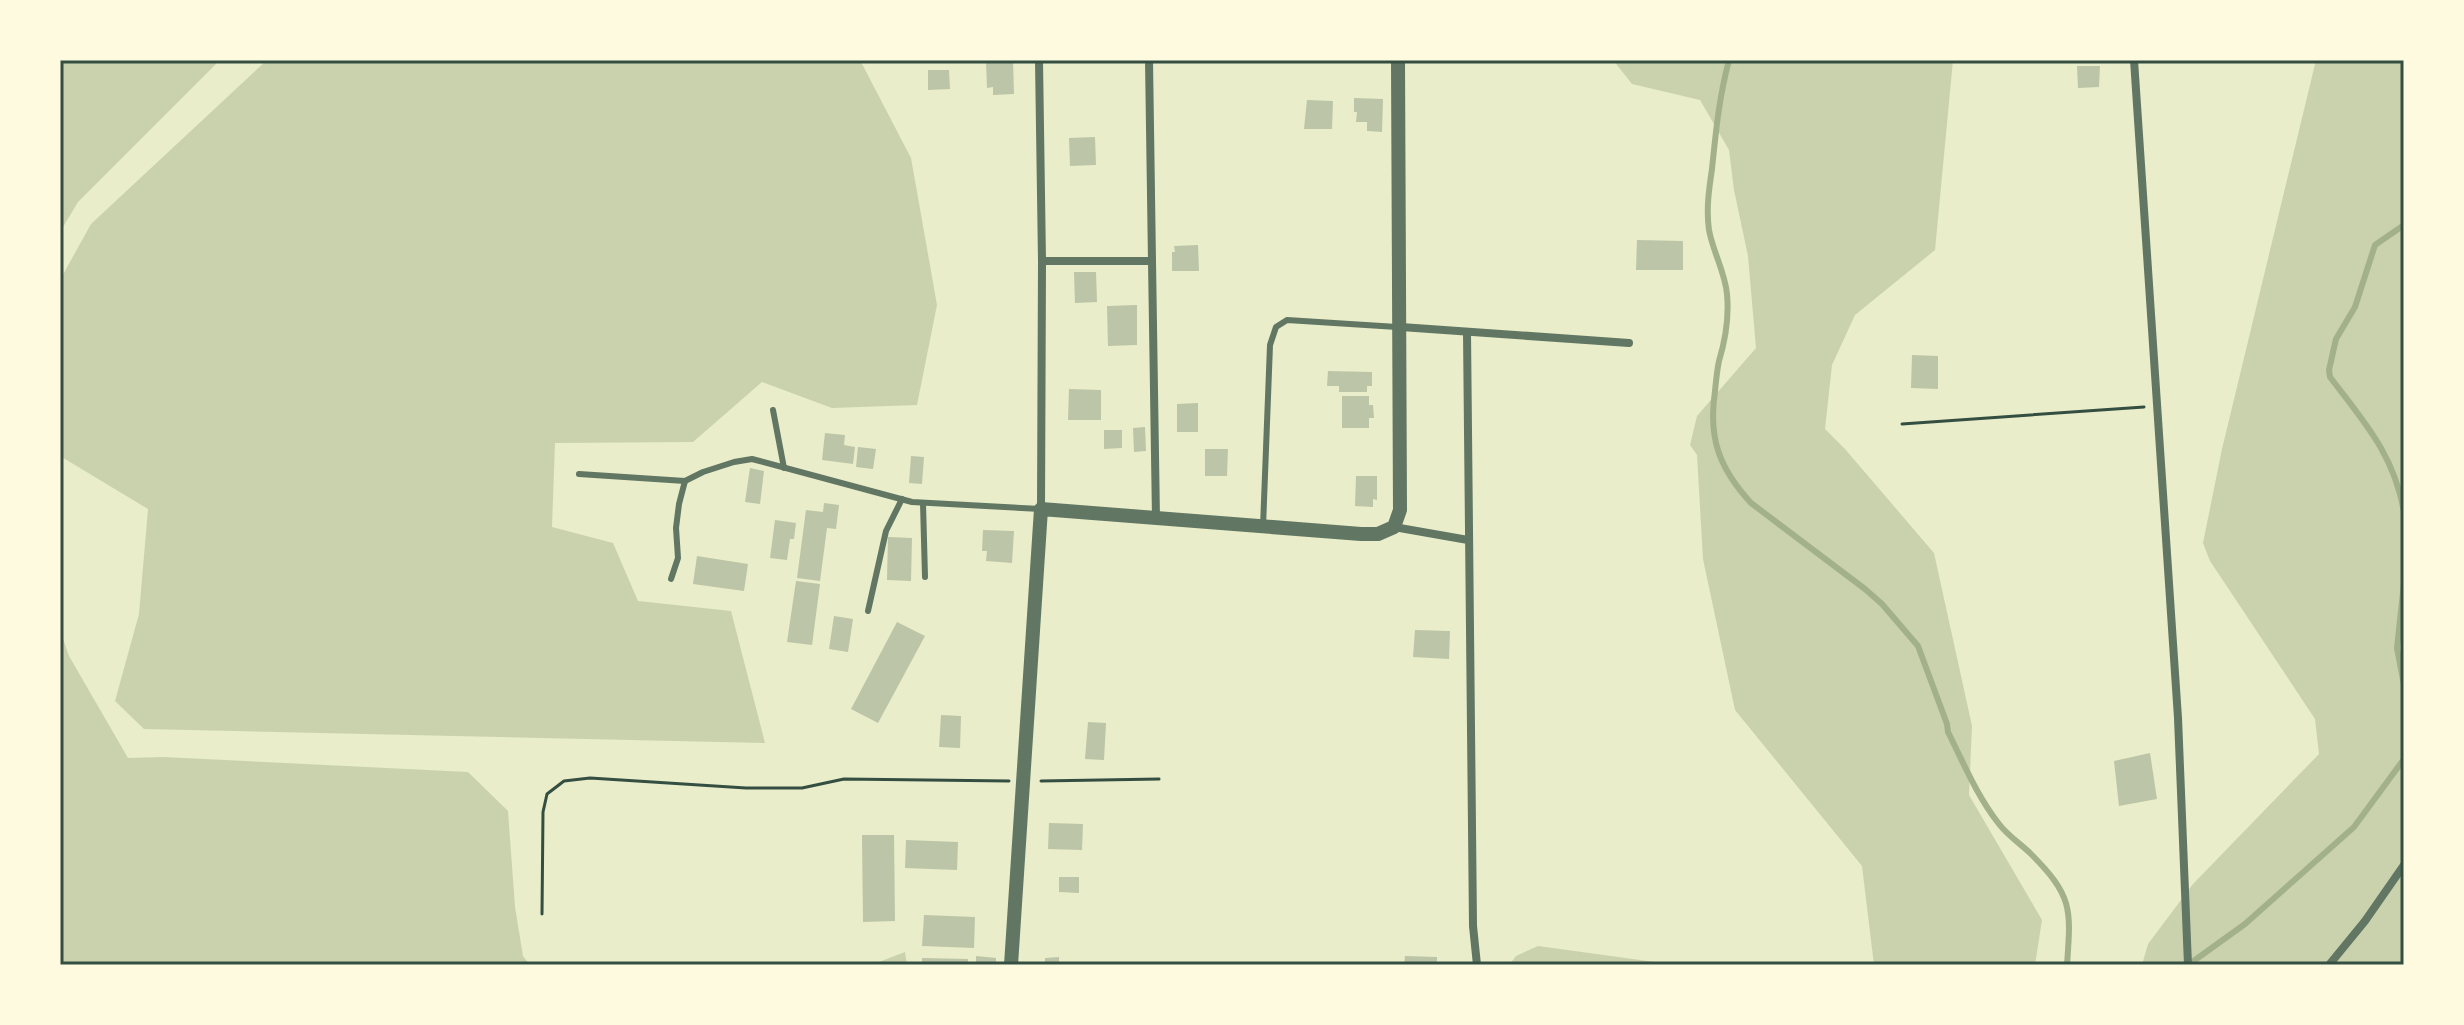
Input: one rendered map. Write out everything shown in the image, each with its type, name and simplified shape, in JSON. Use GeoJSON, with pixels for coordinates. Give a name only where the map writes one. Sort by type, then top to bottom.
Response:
{"type":"FeatureCollection","features":[{"type":"Feature","properties":{"kind":"street"},"geometry":{"type":"LineString","coordinates":[[1011,965],[1041,509],[1039,60]]}},
{"type":"Feature","properties":{"kind":"street"},"geometry":{"type":"LineString","coordinates":[[1149,60],[1156,519]]}},
{"type":"Feature","properties":{"kind":"street"},"geometry":{"type":"LineString","coordinates":[[1394,527],[1400,510],[1398,60]]}},
{"type":"Feature","properties":{"kind":"street"},"geometry":{"type":"LineString","coordinates":[[2134,60],[2178,718],[2188,965]]}},
{"type":"Feature","properties":{"kind":"street"},"geometry":{"type":"LineString","coordinates":[[1042,261],[1152,261]]}},
{"type":"Feature","properties":{"kind":"street"},"geometry":{"type":"LineString","coordinates":[[1401,327],[1629,343]]}},
{"type":"Feature","properties":{"kind":"street"},"geometry":{"type":"LineString","coordinates":[[1467,332],[1473,926],[1477,965]]}},
{"type":"Feature","properties":{"kind":"street"},"geometry":{"type":"LineString","coordinates":[[1041,509],[1361,534],[1378,534],[1394,527],[1468,540]]}},
{"type":"Feature","properties":{"kind":"street"},"geometry":{"type":"LineString","coordinates":[[2329,965],[2404,865]]}},
{"type":"Feature","properties":{"kind":"lane"},"geometry":{"type":"LineString","coordinates":[[1263,527],[1270,345],[1276,327],[1287,320],[1401,327]]}},
{"type":"Feature","properties":{"kind":"lane"},"geometry":{"type":"LineString","coordinates":[[773,410],[784,468]]}},
{"type":"Feature","properties":{"kind":"lane"},"geometry":{"type":"LineString","coordinates":[[579,474],[685,481],[703,472],[752,459],[923,503],[1041,509]]}},
{"type":"Feature","properties":{"kind":"lane"},"geometry":{"type":"LineString","coordinates":[[671,579],[678,558],[676,528],[685,481]]}},
{"type":"Feature","properties":{"kind":"lane"},"geometry":{"type":"LineString","coordinates":[[868,611],[886,531],[902,499]]}},
{"type":"Feature","properties":{"kind":"lane"},"geometry":{"type":"LineString","coordinates":[[923,503],[925,577]]}},
{"type":"Feature","properties":{"kind":"path"},"geometry":{"type":"LineString","coordinates":[[1902,424],[2156,407]]}},
{"type":"Feature","properties":{"kind":"path"},"geometry":{"type":"LineString","coordinates":[[542,914],[543,812],[547,794],[564,781],[590,778],[746,788],[802,788],[844,779],[1024,782],[1159,779]]}},
{"type":"Feature","properties":{"kind":"green space"},"geometry":{"type":"Polygon","coordinates":[[[60,60],[220,60],[78,202],[60,232],[60,60]]]}},
{"type":"Feature","properties":{"kind":"green space"},"geometry":{"type":"Polygon","coordinates":[[[267,60],[860,60],[911,158],[937,305],[917,405],[832,408],[762,382],[693,442],[555,443],[552,527],[613,543],[638,601],[731,611],[765,743],[144,729],[115,701],[139,614],[148,509],[60,456],[60,280],[91,224],[267,60]]]}},
{"type":"Feature","properties":{"kind":"green space"},"geometry":{"type":"Polygon","coordinates":[[[1613,60],[1953,60],[1935,250],[1855,315],[1832,365],[1825,429],[1934,553],[1972,726],[1969,795],[2042,920],[2035,965],[1874,965],[1862,866],[1735,710],[1703,559],[1697,455],[1690,445],[1697,416],[1756,348],[1748,256],[1729,150],[1700,100],[1632,84],[1613,60]]]}},
{"type":"Feature","properties":{"kind":"green space"},"geometry":{"type":"Polygon","coordinates":[[[2316,60],[2404,60],[2404,965],[2142,965],[2148,944],[2193,884],[2319,754],[2315,719],[2210,561],[2203,543],[2222,449],[2316,60]]]}},
{"type":"Feature","properties":{"kind":"green space"},"geometry":{"type":"Polygon","coordinates":[[[60,630],[69,656],[128,758],[163,757],[468,772],[508,811],[515,907],[523,956],[530,965],[60,965],[60,630]]]}},
{"type":"Feature","properties":{"kind":"green space"},"geometry":{"type":"Polygon","coordinates":[[[1538,946],[1663,965],[1509,965],[1516,956],[1538,946]]]}},
{"type":"Feature","properties":{"kind":"green space"},"geometry":{"type":"Polygon","coordinates":[[[905,952],[907,965],[871,965],[905,952]]]}},
{"type":"Feature","properties":{"kind":"building"},"geometry":{"type":"Polygon","coordinates":[[[1013,60],[1014,94],[993,95],[993,87],[987,88],[986,61],[1013,60]]]}},
{"type":"Feature","properties":{"kind":"building"},"geometry":{"type":"Polygon","coordinates":[[[2077,66],[2100,66],[2099,87],[2078,88],[2077,66]]]}},
{"type":"Feature","properties":{"kind":"building"},"geometry":{"type":"Polygon","coordinates":[[[928,70],[949,70],[950,89],[928,90],[928,70]]]}},
{"type":"Feature","properties":{"kind":"building"},"geometry":{"type":"Polygon","coordinates":[[[1354,98],[1383,99],[1382,132],[1367,131],[1367,122],[1356,122],[1354,98]]]}},
{"type":"Feature","properties":{"kind":"building"},"geometry":{"type":"Polygon","coordinates":[[[1307,100],[1333,101],[1332,129],[1304,129],[1307,100]]]}},
{"type":"Feature","properties":{"kind":"building"},"geometry":{"type":"Polygon","coordinates":[[[1095,137],[1096,165],[1070,166],[1069,138],[1095,137]]]}},
{"type":"Feature","properties":{"kind":"building"},"geometry":{"type":"Polygon","coordinates":[[[1637,240],[1683,241],[1683,270],[1636,270],[1637,240]]]}},
{"type":"Feature","properties":{"kind":"building"},"geometry":{"type":"Polygon","coordinates":[[[1198,245],[1199,271],[1172,271],[1174,246],[1198,245]]]}},
{"type":"Feature","properties":{"kind":"building"},"geometry":{"type":"Polygon","coordinates":[[[1074,272],[1096,272],[1097,302],[1075,303],[1074,272]]]}},
{"type":"Feature","properties":{"kind":"building"},"geometry":{"type":"Polygon","coordinates":[[[1137,305],[1137,345],[1108,346],[1107,306],[1137,305]]]}},
{"type":"Feature","properties":{"kind":"building"},"geometry":{"type":"Polygon","coordinates":[[[1912,355],[1938,356],[1938,389],[1911,388],[1912,355]]]}},
{"type":"Feature","properties":{"kind":"building"},"geometry":{"type":"Polygon","coordinates":[[[1328,371],[1372,372],[1372,386],[1367,386],[1367,392],[1339,392],[1339,386],[1327,386],[1328,371]]]}},
{"type":"Feature","properties":{"kind":"building"},"geometry":{"type":"Polygon","coordinates":[[[1069,389],[1101,390],[1101,420],[1068,420],[1069,389]]]}},
{"type":"Feature","properties":{"kind":"building"},"geometry":{"type":"Polygon","coordinates":[[[1342,396],[1369,396],[1374,418],[1369,418],[1369,428],[1342,428],[1342,396]]]}},
{"type":"Feature","properties":{"kind":"building"},"geometry":{"type":"Polygon","coordinates":[[[1198,403],[1198,432],[1177,432],[1177,404],[1198,403]]]}},
{"type":"Feature","properties":{"kind":"building"},"geometry":{"type":"Polygon","coordinates":[[[1145,427],[1146,451],[1134,452],[1133,428],[1145,427]]]}},
{"type":"Feature","properties":{"kind":"building"},"geometry":{"type":"Polygon","coordinates":[[[1104,430],[1122,430],[1122,448],[1104,449],[1104,430]]]}},
{"type":"Feature","properties":{"kind":"building"},"geometry":{"type":"Polygon","coordinates":[[[825,433],[845,435],[844,445],[855,447],[853,464],[822,460],[825,433]]]}},
{"type":"Feature","properties":{"kind":"building"},"geometry":{"type":"Polygon","coordinates":[[[858,447],[876,449],[873,469],[856,467],[858,447]]]}},
{"type":"Feature","properties":{"kind":"building"},"geometry":{"type":"Polygon","coordinates":[[[1205,449],[1228,449],[1227,476],[1205,476],[1205,449]]]}},
{"type":"Feature","properties":{"kind":"building"},"geometry":{"type":"Polygon","coordinates":[[[911,456],[924,457],[922,484],[909,483],[911,456]]]}},
{"type":"Feature","properties":{"kind":"building"},"geometry":{"type":"Polygon","coordinates":[[[750,468],[764,471],[760,504],[745,502],[750,468]]]}},
{"type":"Feature","properties":{"kind":"building"},"geometry":{"type":"Polygon","coordinates":[[[1356,476],[1377,476],[1377,500],[1373,499],[1373,507],[1355,506],[1356,476]]]}},
{"type":"Feature","properties":{"kind":"building"},"geometry":{"type":"Polygon","coordinates":[[[824,503],[839,505],[836,529],[827,528],[820,581],[797,578],[806,510],[823,512],[824,503]]]}},
{"type":"Feature","properties":{"kind":"building"},"geometry":{"type":"Polygon","coordinates":[[[775,520],[796,523],[787,560],[770,558],[775,520]]]}},
{"type":"Feature","properties":{"kind":"building"},"geometry":{"type":"Polygon","coordinates":[[[983,530],[1014,531],[1012,563],[986,561],[987,551],[982,551],[983,530]]]}},
{"type":"Feature","properties":{"kind":"building"},"geometry":{"type":"Polygon","coordinates":[[[888,537],[912,538],[911,581],[887,580],[888,537]]]}},
{"type":"Feature","properties":{"kind":"building"},"geometry":{"type":"Polygon","coordinates":[[[697,556],[748,564],[744,591],[693,584],[697,556]]]}},
{"type":"Feature","properties":{"kind":"building"},"geometry":{"type":"Polygon","coordinates":[[[796,581],[820,584],[812,645],[787,642],[796,581]]]}},
{"type":"Feature","properties":{"kind":"building"},"geometry":{"type":"Polygon","coordinates":[[[834,616],[853,619],[848,652],[829,649],[834,616]]]}},
{"type":"Feature","properties":{"kind":"building"},"geometry":{"type":"Polygon","coordinates":[[[897,622],[925,636],[878,723],[851,709],[897,622]]]}},
{"type":"Feature","properties":{"kind":"building"},"geometry":{"type":"Polygon","coordinates":[[[1415,630],[1450,631],[1449,659],[1413,657],[1415,630]]]}},
{"type":"Feature","properties":{"kind":"building"},"geometry":{"type":"Polygon","coordinates":[[[941,715],[961,716],[960,748],[939,747],[941,715]]]}},
{"type":"Feature","properties":{"kind":"building"},"geometry":{"type":"Polygon","coordinates":[[[1088,722],[1106,723],[1104,760],[1085,759],[1088,722]]]}},
{"type":"Feature","properties":{"kind":"building"},"geometry":{"type":"Polygon","coordinates":[[[2150,753],[2157,799],[2119,806],[2114,761],[2150,753]]]}},
{"type":"Feature","properties":{"kind":"building"},"geometry":{"type":"Polygon","coordinates":[[[1049,823],[1083,824],[1082,850],[1048,849],[1049,823]]]}},
{"type":"Feature","properties":{"kind":"building"},"geometry":{"type":"Polygon","coordinates":[[[862,835],[894,835],[895,921],[863,922],[862,835]]]}},
{"type":"Feature","properties":{"kind":"building"},"geometry":{"type":"Polygon","coordinates":[[[906,840],[958,842],[957,870],[905,868],[906,840]]]}},
{"type":"Feature","properties":{"kind":"building"},"geometry":{"type":"Polygon","coordinates":[[[1059,877],[1079,877],[1079,893],[1059,892],[1059,877]]]}},
{"type":"Feature","properties":{"kind":"building"},"geometry":{"type":"Polygon","coordinates":[[[924,915],[975,917],[974,948],[922,946],[924,915]]]}},
{"type":"Feature","properties":{"kind":"building"},"geometry":{"type":"Polygon","coordinates":[[[976,956],[996,958],[996,965],[976,965],[976,956]]]}},
{"type":"Feature","properties":{"kind":"building"},"geometry":{"type":"Polygon","coordinates":[[[1405,956],[1437,957],[1437,965],[1404,965],[1405,956]]]}},
{"type":"Feature","properties":{"kind":"building"},"geometry":{"type":"Polygon","coordinates":[[[1059,957],[1059,965],[1045,965],[1045,958],[1059,957]]]}},
{"type":"Feature","properties":{"kind":"building"},"geometry":{"type":"Polygon","coordinates":[[[922,958],[968,959],[968,965],[922,965],[922,958]]]}},
{"type":"Feature","properties":{"kind":"waterway"},"geometry":{"type":"LineString","coordinates":[[1729,60],[1718,114],[1708,207],[1709,230],[1724,278],[1727,302],[1726,328],[1713,408],[1718,452],[1731,477],[1751,503],[1865,589],[1918,646],[1948,732],[1977,791],[2003,828],[2045,869],[2062,893],[2069,930],[2067,965]]}},
{"type":"Feature","properties":{"kind":"waterway"},"geometry":{"type":"LineString","coordinates":[[2404,225],[2375,245],[2355,307],[2336,339],[2329,370],[2330,377],[2366,424],[2385,456],[2404,512]]}},
{"type":"Feature","properties":{"kind":"waterway"},"geometry":{"type":"LineString","coordinates":[[2404,583],[2397,648],[2404,685]]}},
{"type":"Feature","properties":{"kind":"waterway"},"geometry":{"type":"LineString","coordinates":[[2188,965],[2245,924],[2354,827],[2404,759]]}}]}
